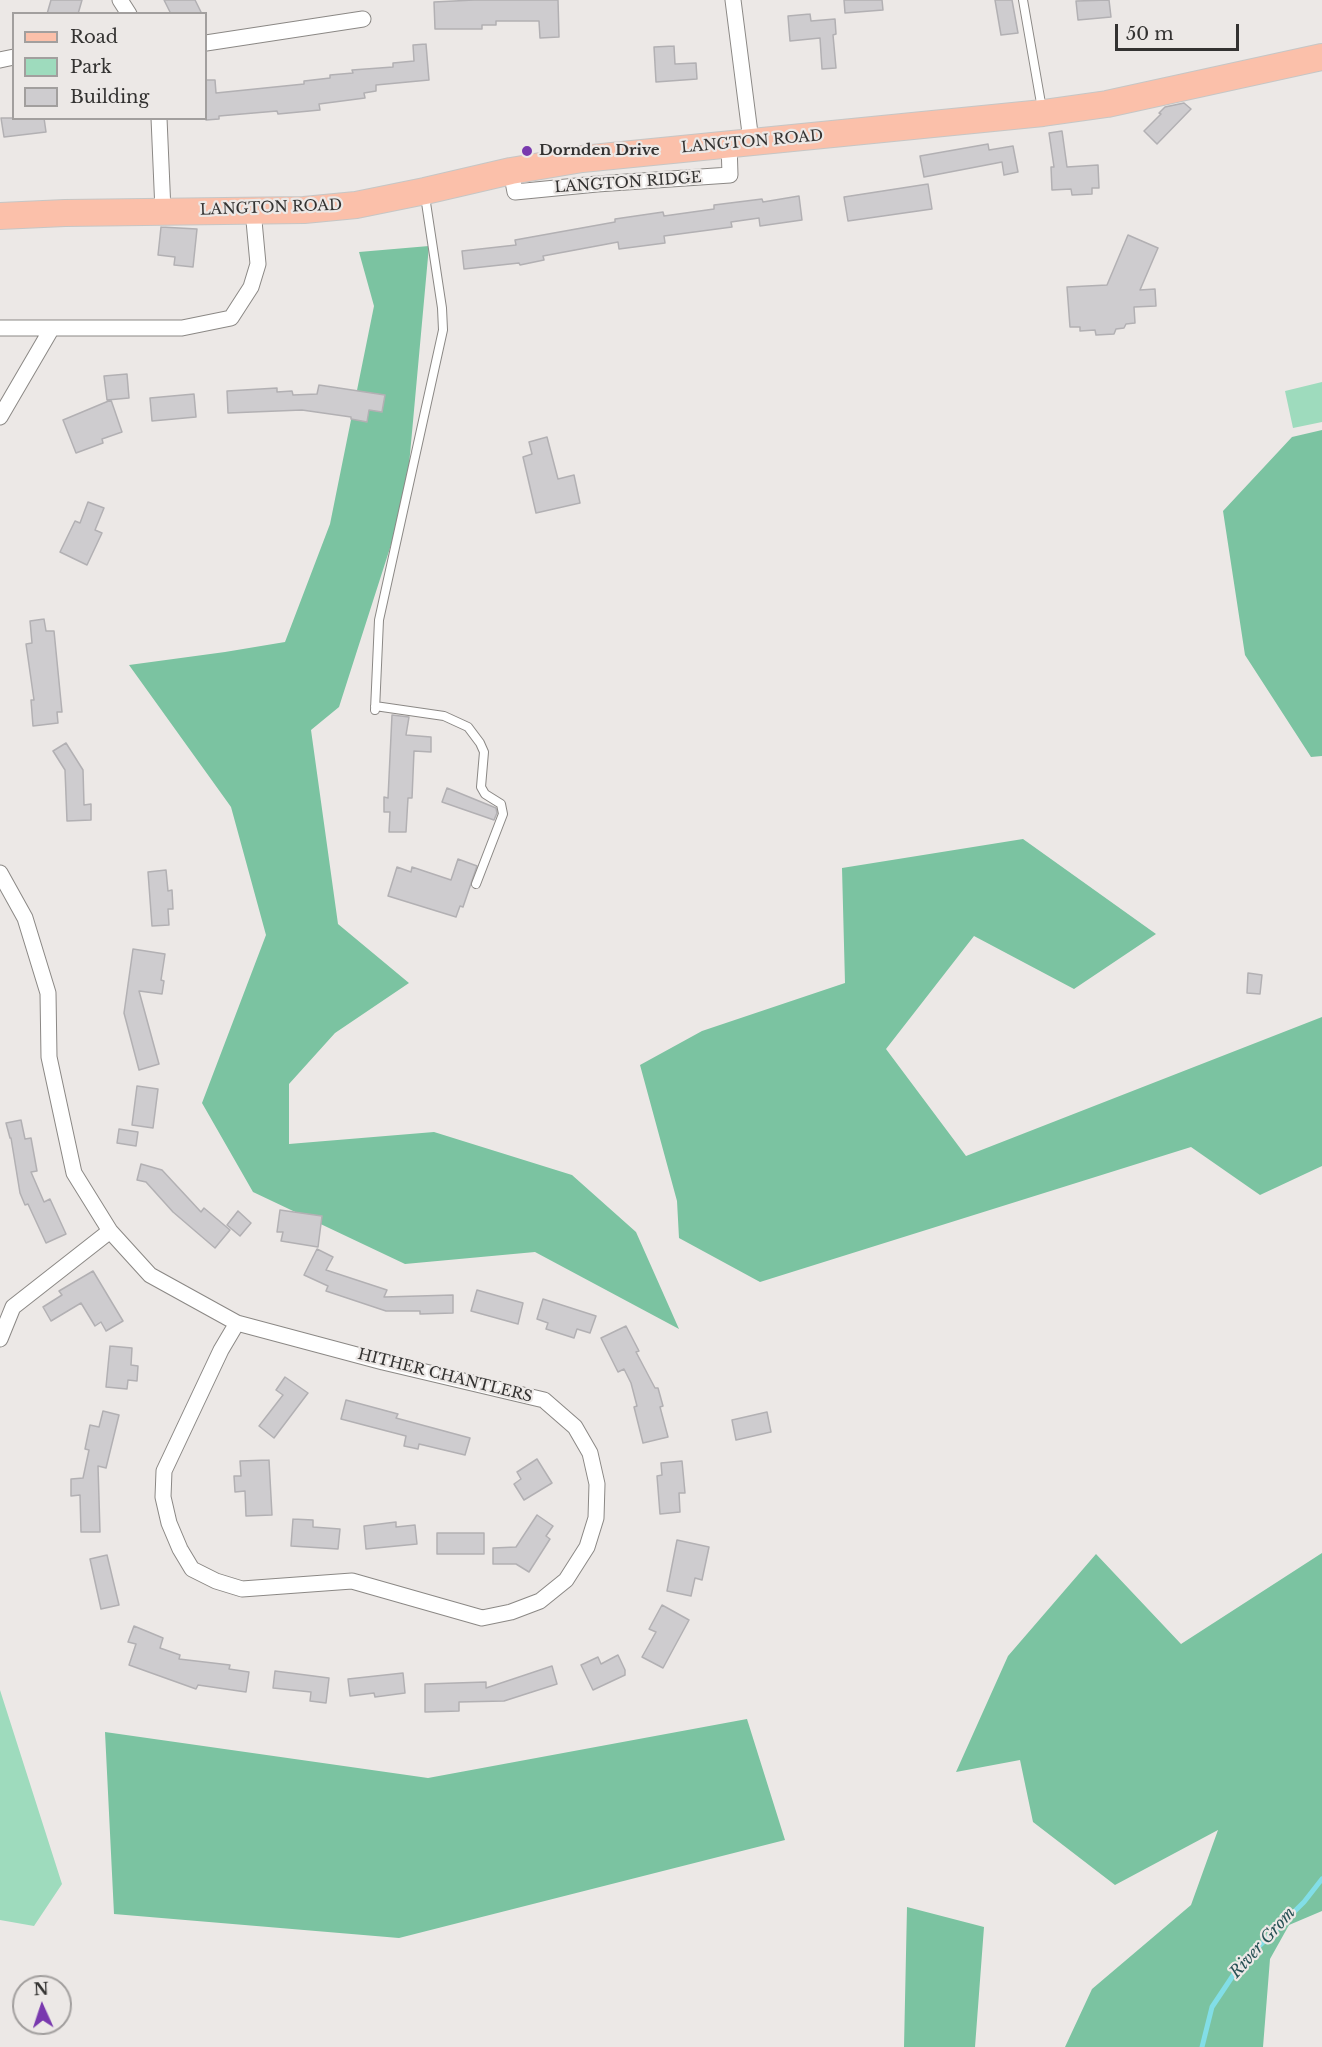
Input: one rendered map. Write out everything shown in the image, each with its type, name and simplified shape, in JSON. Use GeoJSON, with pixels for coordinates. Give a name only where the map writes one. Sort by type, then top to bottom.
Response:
{"type":"FeatureCollection","features":[{"type":"Feature","properties":{"kind":"main road","name":"LANGTON ROAD"},"geometry":{"type":"LineString","coordinates":[[0,216],[304,210],[356,205],[511,171],[582,159],[1043,113],[1107,104],[1322,57]]}},
{"type":"Feature","properties":{"kind":"street"},"geometry":{"type":"LineString","coordinates":[[733,0],[740,142]]}},
{"type":"Feature","properties":{"kind":"street"},"geometry":{"type":"LineString","coordinates":[[207,43],[363,19]]}},
{"type":"Feature","properties":{"kind":"street"},"geometry":{"type":"LineString","coordinates":[[159,120],[163,211]]}},
{"type":"Feature","properties":{"kind":"street"},"geometry":{"type":"LineString","coordinates":[[0,328],[183,328],[231,318],[251,287],[258,264],[253,210]]}},
{"type":"Feature","properties":{"kind":"street"},"geometry":{"type":"LineString","coordinates":[[0,417],[52,328]]}},
{"type":"Feature","properties":{"kind":"street","name":"HITHER CHANTLERS"},"geometry":{"type":"LineString","coordinates":[[0,873],[25,918],[48,993],[49,1057],[74,1173],[110,1232],[150,1275],[237,1323],[383,1362],[544,1400],[575,1427],[590,1453],[597,1484],[596,1518],[587,1547],[566,1580],[540,1601],[511,1612],[482,1617],[352,1581],[242,1589],[216,1581],[192,1569],[169,1523],[163,1497],[164,1471],[221,1350],[237,1323]]}},
{"type":"Feature","properties":{"kind":"street"},"geometry":{"type":"LineString","coordinates":[[0,1339],[13,1307],[110,1232]]}},
{"type":"Feature","properties":{"kind":"lane"},"geometry":{"type":"LineString","coordinates":[[1023,0],[1043,113]]}},
{"type":"Feature","properties":{"kind":"lane"},"geometry":{"type":"LineString","coordinates":[[425,191],[442,308],[443,330],[379,620],[375,708],[444,716],[468,727],[480,742],[484,752],[481,786],[485,794],[501,804],[503,814],[476,884]]}},
{"type":"Feature","properties":{"kind":"green space"},"geometry":{"type":"Polygon","coordinates":[[[429,246],[406,498],[339,707],[311,730],[338,924],[409,983],[335,1033],[289,1084],[289,1144],[434,1132],[572,1175],[636,1232],[679,1329],[535,1252],[405,1264],[253,1192],[202,1103],[266,935],[231,807],[129,665],[285,642],[330,524],[374,306],[359,252],[429,246]]]}},
{"type":"Feature","properties":{"kind":"green space"},"geometry":{"type":"Polygon","coordinates":[[[1322,382],[1322,422],[1293,428],[1285,391],[1322,382]]]}},
{"type":"Feature","properties":{"kind":"green space"},"geometry":{"type":"Polygon","coordinates":[[[1322,430],[1322,756],[1311,757],[1245,655],[1223,511],[1292,437],[1322,430]]]}},
{"type":"Feature","properties":{"kind":"green space"},"geometry":{"type":"Polygon","coordinates":[[[1023,839],[1156,934],[1074,989],[974,936],[886,1049],[966,1156],[1322,1017],[1322,1166],[1260,1195],[1191,1147],[760,1282],[679,1238],[677,1201],[640,1065],[702,1031],[845,983],[842,868],[1023,839]]]}},
{"type":"Feature","properties":{"kind":"green space"},"geometry":{"type":"Polygon","coordinates":[[[1322,1553],[1322,1911],[1289,1925],[1270,1959],[1263,2047],[1065,2047],[1092,1989],[1191,1905],[1218,1830],[1115,1885],[1033,1822],[1020,1760],[956,1772],[1008,1656],[1096,1554],[1181,1644],[1322,1553]]]}},
{"type":"Feature","properties":{"kind":"green space"},"geometry":{"type":"Polygon","coordinates":[[[0,1690],[62,1884],[34,1926],[0,1920],[0,1690]]]}},
{"type":"Feature","properties":{"kind":"green space"},"geometry":{"type":"Polygon","coordinates":[[[747,1719],[785,1840],[399,1938],[114,1914],[105,1732],[428,1778],[747,1719]]]}},
{"type":"Feature","properties":{"kind":"green space"},"geometry":{"type":"Polygon","coordinates":[[[907,1907],[984,1927],[975,2047],[904,2047],[907,1907]]]}},
{"type":"Feature","properties":{"kind":"building"},"geometry":{"type":"Polygon","coordinates":[[[51,0],[82,0],[79,12],[48,12],[51,0]]]}},
{"type":"Feature","properties":{"kind":"building"},"geometry":{"type":"Polygon","coordinates":[[[164,0],[195,0],[201,12],[170,12],[164,0]]]}},
{"type":"Feature","properties":{"kind":"building"},"geometry":{"type":"Polygon","coordinates":[[[558,0],[559,37],[540,38],[539,21],[496,21],[496,25],[482,25],[482,29],[435,29],[434,2],[558,0]]]}},
{"type":"Feature","properties":{"kind":"building"},"geometry":{"type":"Polygon","coordinates":[[[844,0],[882,0],[883,10],[845,13],[844,0]]]}},
{"type":"Feature","properties":{"kind":"building"},"geometry":{"type":"Polygon","coordinates":[[[995,0],[1012,0],[1018,33],[1001,35],[995,0]]]}},
{"type":"Feature","properties":{"kind":"building"},"geometry":{"type":"Polygon","coordinates":[[[1109,0],[1111,17],[1078,20],[1076,1],[1109,0]]]}},
{"type":"Feature","properties":{"kind":"building"},"geometry":{"type":"Polygon","coordinates":[[[810,14],[811,21],[835,19],[836,34],[833,35],[836,68],[822,69],[820,38],[790,41],[788,16],[810,14]]]}},
{"type":"Feature","properties":{"kind":"building"},"geometry":{"type":"Polygon","coordinates":[[[426,44],[429,80],[376,85],[376,91],[364,93],[365,98],[319,104],[320,110],[219,116],[219,119],[207,120],[207,80],[215,80],[216,93],[304,84],[304,81],[330,78],[330,75],[353,73],[352,70],[393,67],[393,63],[414,61],[413,45],[426,44]]]}},
{"type":"Feature","properties":{"kind":"building"},"geometry":{"type":"Polygon","coordinates":[[[674,46],[675,64],[696,63],[697,79],[656,82],[654,47],[674,46]]]}},
{"type":"Feature","properties":{"kind":"building"},"geometry":{"type":"Polygon","coordinates":[[[1184,103],[1191,109],[1157,144],[1144,131],[1165,107],[1184,103]]]}},
{"type":"Feature","properties":{"kind":"building"},"geometry":{"type":"Polygon","coordinates":[[[1,118],[44,120],[46,132],[4,137],[1,118]]]}},
{"type":"Feature","properties":{"kind":"building"},"geometry":{"type":"Polygon","coordinates":[[[1062,131],[1067,167],[1098,165],[1099,188],[1092,188],[1092,194],[1072,195],[1071,189],[1052,190],[1051,167],[1054,167],[1049,133],[1062,131]]]}},
{"type":"Feature","properties":{"kind":"building"},"geometry":{"type":"Polygon","coordinates":[[[988,144],[989,150],[1013,146],[1018,172],[1004,175],[1002,162],[924,177],[920,156],[988,144]]]}},
{"type":"Feature","properties":{"kind":"building"},"geometry":{"type":"Polygon","coordinates":[[[928,184],[932,209],[848,221],[844,197],[928,184]]]}},
{"type":"Feature","properties":{"kind":"building"},"geometry":{"type":"Polygon","coordinates":[[[799,196],[802,220],[760,226],[759,218],[731,222],[732,227],[664,236],[665,243],[619,249],[618,242],[543,256],[544,260],[520,265],[519,263],[464,269],[462,251],[516,245],[515,240],[615,222],[615,219],[663,212],[664,216],[714,209],[714,205],[762,199],[763,202],[799,196]]]}},
{"type":"Feature","properties":{"kind":"building"},"geometry":{"type":"Polygon","coordinates":[[[161,227],[197,229],[193,267],[174,265],[175,257],[158,255],[161,227]]]}},
{"type":"Feature","properties":{"kind":"building"},"geometry":{"type":"Polygon","coordinates":[[[1128,235],[1158,248],[1140,290],[1155,289],[1156,306],[1134,307],[1135,323],[1116,329],[1114,334],[1096,335],[1095,330],[1080,331],[1080,327],[1070,327],[1067,287],[1107,285],[1128,235]]]}},
{"type":"Feature","properties":{"kind":"building"},"geometry":{"type":"Polygon","coordinates":[[[127,374],[129,398],[107,400],[104,376],[127,374]]]}},
{"type":"Feature","properties":{"kind":"building"},"geometry":{"type":"Polygon","coordinates":[[[319,385],[385,395],[382,412],[369,410],[367,422],[351,419],[351,417],[302,410],[228,413],[227,391],[277,388],[277,392],[292,391],[293,395],[317,394],[319,385]]]}},
{"type":"Feature","properties":{"kind":"building"},"geometry":{"type":"Polygon","coordinates":[[[194,394],[196,417],[152,421],[150,398],[194,394]]]}},
{"type":"Feature","properties":{"kind":"building"},"geometry":{"type":"Polygon","coordinates":[[[111,400],[122,432],[102,439],[103,443],[76,453],[63,420],[111,400]]]}},
{"type":"Feature","properties":{"kind":"building"},"geometry":{"type":"Polygon","coordinates":[[[547,437],[558,479],[574,475],[580,503],[536,513],[523,457],[532,454],[529,442],[547,437]]]}},
{"type":"Feature","properties":{"kind":"building"},"geometry":{"type":"Polygon","coordinates":[[[88,502],[104,508],[95,530],[102,533],[87,565],[60,552],[75,521],[80,523],[88,502]]]}},
{"type":"Feature","properties":{"kind":"building"},"geometry":{"type":"Polygon","coordinates":[[[44,619],[46,631],[54,631],[62,712],[57,712],[58,723],[33,726],[31,700],[34,700],[26,644],[32,643],[30,621],[44,619]]]}},
{"type":"Feature","properties":{"kind":"building"},"geometry":{"type":"Polygon","coordinates":[[[392,715],[409,717],[406,735],[431,737],[431,752],[414,751],[412,798],[408,798],[406,832],[389,832],[390,812],[384,812],[384,797],[388,798],[392,715]]]}},
{"type":"Feature","properties":{"kind":"building"},"geometry":{"type":"Polygon","coordinates":[[[66,743],[83,770],[84,805],[91,804],[91,820],[67,821],[65,770],[53,751],[66,743]]]}},
{"type":"Feature","properties":{"kind":"building"},"geometry":{"type":"Polygon","coordinates":[[[447,788],[496,808],[497,813],[494,820],[442,802],[447,788]]]}},
{"type":"Feature","properties":{"kind":"building"},"geometry":{"type":"Polygon","coordinates":[[[458,859],[477,866],[463,907],[460,906],[456,917],[388,896],[397,867],[411,872],[412,867],[451,880],[458,859]]]}},
{"type":"Feature","properties":{"kind":"building"},"geometry":{"type":"Polygon","coordinates":[[[166,870],[168,891],[172,890],[173,909],[168,909],[169,925],[152,926],[148,872],[166,870]]]}},
{"type":"Feature","properties":{"kind":"building"},"geometry":{"type":"Polygon","coordinates":[[[133,949],[165,954],[161,980],[164,981],[162,994],[139,991],[159,1064],[139,1070],[124,1013],[133,949]]]}},
{"type":"Feature","properties":{"kind":"building"},"geometry":{"type":"Polygon","coordinates":[[[1248,973],[1262,975],[1260,994],[1247,993],[1248,973]]]}},
{"type":"Feature","properties":{"kind":"building"},"geometry":{"type":"Polygon","coordinates":[[[137,1086],[158,1089],[153,1128],[132,1125],[137,1086]]]}},
{"type":"Feature","properties":{"kind":"building"},"geometry":{"type":"Polygon","coordinates":[[[21,1120],[25,1139],[31,1138],[37,1171],[31,1172],[44,1202],[50,1199],[66,1234],[46,1243],[28,1204],[25,1205],[20,1193],[11,1138],[6,1123],[21,1120]]]}},
{"type":"Feature","properties":{"kind":"building"},"geometry":{"type":"Polygon","coordinates":[[[119,1129],[138,1132],[136,1146],[117,1143],[119,1129]]]}},
{"type":"Feature","properties":{"kind":"building"},"geometry":{"type":"Polygon","coordinates":[[[141,1164],[162,1170],[201,1212],[204,1208],[230,1230],[215,1248],[173,1212],[146,1182],[137,1180],[141,1164]]]}},
{"type":"Feature","properties":{"kind":"building"},"geometry":{"type":"Polygon","coordinates":[[[280,1210],[322,1216],[318,1247],[281,1241],[283,1232],[277,1232],[280,1210]]]}},
{"type":"Feature","properties":{"kind":"building"},"geometry":{"type":"Polygon","coordinates":[[[238,1211],[251,1223],[240,1236],[227,1225],[238,1211]]]}},
{"type":"Feature","properties":{"kind":"building"},"geometry":{"type":"Polygon","coordinates":[[[317,1249],[333,1257],[326,1270],[387,1290],[384,1297],[453,1295],[453,1313],[420,1314],[420,1311],[386,1311],[326,1291],[328,1286],[304,1275],[317,1249]]]}},
{"type":"Feature","properties":{"kind":"building"},"geometry":{"type":"Polygon","coordinates":[[[93,1271],[123,1321],[106,1331],[101,1322],[95,1326],[81,1303],[51,1321],[43,1307],[62,1295],[59,1291],[93,1271]]]}},
{"type":"Feature","properties":{"kind":"building"},"geometry":{"type":"Polygon","coordinates":[[[477,1290],[523,1303],[518,1324],[471,1311],[477,1290]]]}},
{"type":"Feature","properties":{"kind":"building"},"geometry":{"type":"Polygon","coordinates":[[[543,1299],[596,1316],[590,1333],[577,1329],[574,1338],[546,1329],[548,1323],[537,1319],[543,1299]]]}},
{"type":"Feature","properties":{"kind":"building"},"geometry":{"type":"Polygon","coordinates":[[[626,1326],[639,1351],[636,1352],[655,1388],[658,1388],[663,1406],[660,1407],[668,1437],[643,1443],[631,1383],[624,1369],[618,1372],[601,1338],[626,1326]]]}},
{"type":"Feature","properties":{"kind":"building"},"geometry":{"type":"Polygon","coordinates":[[[110,1346],[132,1348],[131,1365],[138,1366],[137,1381],[128,1380],[127,1389],[106,1387],[110,1346]]]}},
{"type":"Feature","properties":{"kind":"building"},"geometry":{"type":"Polygon","coordinates":[[[285,1377],[308,1393],[274,1438],[259,1426],[283,1395],[276,1390],[285,1377]]]}},
{"type":"Feature","properties":{"kind":"building"},"geometry":{"type":"Polygon","coordinates":[[[346,1400],[398,1414],[396,1418],[470,1438],[465,1455],[419,1444],[418,1449],[404,1446],[406,1436],[341,1419],[346,1400]]]}},
{"type":"Feature","properties":{"kind":"building"},"geometry":{"type":"Polygon","coordinates":[[[103,1411],[119,1415],[106,1468],[98,1466],[100,1532],[81,1532],[80,1495],[71,1496],[71,1479],[83,1478],[89,1450],[85,1449],[90,1425],[99,1427],[103,1411]]]}},
{"type":"Feature","properties":{"kind":"building"},"geometry":{"type":"Polygon","coordinates":[[[767,1412],[771,1432],[736,1440],[732,1420],[767,1412]]]}},
{"type":"Feature","properties":{"kind":"building"},"geometry":{"type":"Polygon","coordinates":[[[537,1459],[552,1483],[524,1500],[514,1484],[521,1479],[517,1472],[537,1459]]]}},
{"type":"Feature","properties":{"kind":"building"},"geometry":{"type":"Polygon","coordinates":[[[269,1460],[272,1515],[246,1516],[245,1491],[235,1492],[234,1476],[241,1476],[240,1461],[269,1460]]]}},
{"type":"Feature","properties":{"kind":"building"},"geometry":{"type":"Polygon","coordinates":[[[682,1461],[685,1493],[679,1493],[680,1512],[660,1514],[657,1476],[662,1475],[661,1463],[682,1461]]]}},
{"type":"Feature","properties":{"kind":"building"},"geometry":{"type":"Polygon","coordinates":[[[537,1515],[553,1526],[546,1536],[550,1539],[529,1572],[516,1564],[493,1564],[493,1548],[516,1547],[537,1515]]]}},
{"type":"Feature","properties":{"kind":"building"},"geometry":{"type":"Polygon","coordinates":[[[293,1519],[313,1520],[313,1527],[340,1529],[338,1549],[291,1546],[293,1519]]]}},
{"type":"Feature","properties":{"kind":"building"},"geometry":{"type":"Polygon","coordinates":[[[396,1522],[396,1527],[415,1525],[417,1544],[366,1549],[364,1526],[396,1522]]]}},
{"type":"Feature","properties":{"kind":"building"},"geometry":{"type":"Polygon","coordinates":[[[437,1533],[484,1533],[484,1554],[437,1554],[437,1533]]]}},
{"type":"Feature","properties":{"kind":"building"},"geometry":{"type":"Polygon","coordinates":[[[677,1540],[709,1547],[702,1580],[695,1578],[691,1596],[667,1591],[677,1540]]]}},
{"type":"Feature","properties":{"kind":"building"},"geometry":{"type":"Polygon","coordinates":[[[107,1555],[119,1605],[101,1609],[90,1559],[107,1555]]]}},
{"type":"Feature","properties":{"kind":"building"},"geometry":{"type":"Polygon","coordinates":[[[662,1605],[689,1620],[663,1668],[642,1657],[656,1632],[649,1629],[662,1605]]]}},
{"type":"Feature","properties":{"kind":"building"},"geometry":{"type":"Polygon","coordinates":[[[134,1626],[163,1638],[160,1648],[180,1655],[179,1659],[230,1665],[229,1669],[249,1672],[246,1692],[198,1685],[196,1689],[129,1665],[136,1644],[128,1642],[134,1626]]]}},
{"type":"Feature","properties":{"kind":"building"},"geometry":{"type":"Polygon","coordinates":[[[618,1655],[625,1675],[593,1690],[581,1665],[598,1657],[601,1664],[618,1655]]]}},
{"type":"Feature","properties":{"kind":"building"},"geometry":{"type":"Polygon","coordinates":[[[552,1666],[557,1684],[504,1701],[459,1702],[459,1711],[425,1712],[425,1684],[486,1682],[486,1688],[552,1666]]]}},
{"type":"Feature","properties":{"kind":"building"},"geometry":{"type":"Polygon","coordinates":[[[275,1671],[329,1678],[326,1703],[310,1701],[311,1692],[273,1688],[275,1671]]]}},
{"type":"Feature","properties":{"kind":"building"},"geometry":{"type":"Polygon","coordinates":[[[403,1673],[405,1693],[375,1697],[374,1693],[350,1696],[348,1679],[403,1673]]]}},
{"type":"Feature","properties":{"kind":"waterway","name":"River Grom"},"geometry":{"type":"LineString","coordinates":[[1202,2047],[1212,2007],[1240,1965],[1304,1902],[1322,1879]]}},
{"type":"Feature","properties":{"kind":"place","name":"Dornden Drive"},"geometry":{"type":"Point","coordinates":[527,151]}}]}
